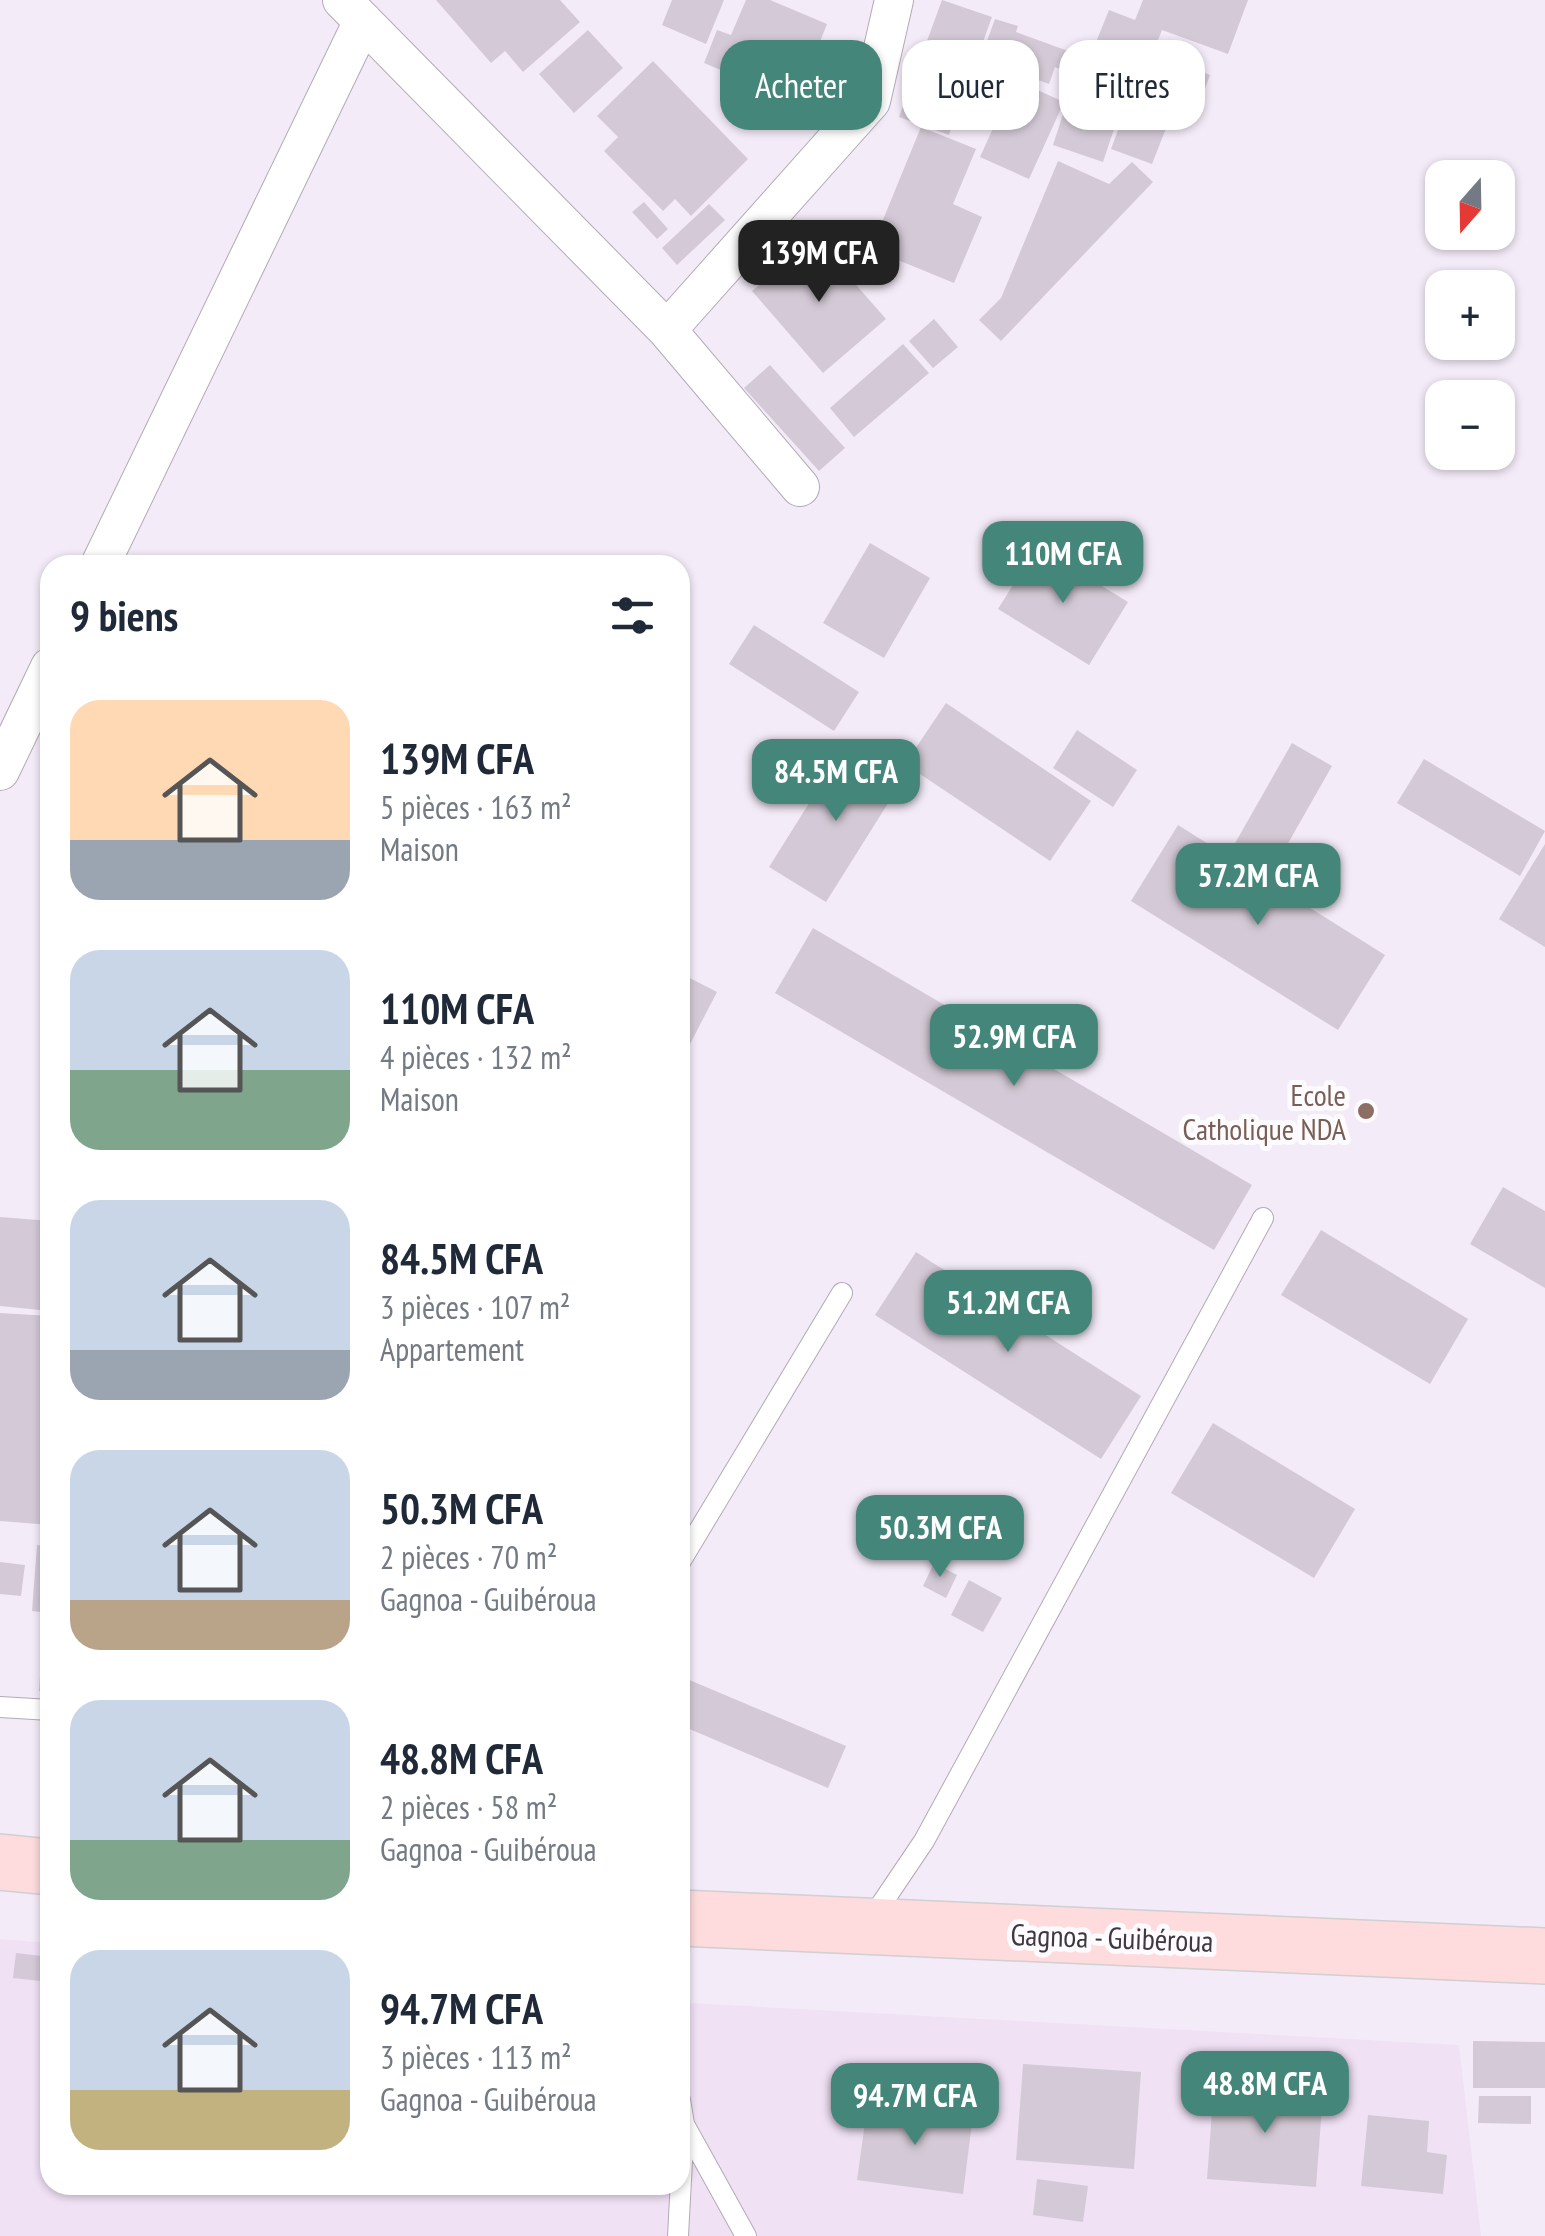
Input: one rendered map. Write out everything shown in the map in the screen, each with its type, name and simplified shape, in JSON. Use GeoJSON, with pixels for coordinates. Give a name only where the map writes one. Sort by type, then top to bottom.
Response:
{"type":"FeatureCollection","features":[{"type":"Feature","properties":{"kind":"main road"},"geometry":{"type":"LineString","coordinates":[[0,1862],[40,1866]]}},
{"type":"Feature","properties":{"kind":"main road","name":"Gagnoa - Guibéroua"},"geometry":{"type":"LineString","coordinates":[[690,1918],[1545,1956]]}},
{"type":"Feature","properties":{"kind":"street"},"geometry":{"type":"LineString","coordinates":[[667,330],[871,101],[894,0]]}},
{"type":"Feature","properties":{"kind":"street"},"geometry":{"type":"LineString","coordinates":[[105,555],[352,11],[667,330],[800,487]]}},
{"type":"Feature","properties":{"kind":"street"},"geometry":{"type":"LineString","coordinates":[[0,770],[40,688]]}},
{"type":"Feature","properties":{"kind":"lane"},"geometry":{"type":"LineString","coordinates":[[866,1926],[924,1841],[1263,1218]]}},
{"type":"Feature","properties":{"kind":"lane"},"geometry":{"type":"LineString","coordinates":[[690,1545],[842,1293]]}},
{"type":"Feature","properties":{"kind":"lane"},"geometry":{"type":"LineString","coordinates":[[0,1706],[40,1709]]}},
{"type":"Feature","properties":{"kind":"lane"},"geometry":{"type":"LineString","coordinates":[[690,2135],[746,2236]]}},
{"type":"Feature","properties":{"kind":"lane"},"geometry":{"type":"LineString","coordinates":[[678,2236],[680,2195]]}},
{"type":"Feature","properties":{"kind":"shaded area"},"geometry":{"type":"Polygon","coordinates":[[[0,1939],[40,1942],[40,2195],[690,2195],[690,2003],[1459,2045],[1481,2236],[0,2236],[0,1939]]]}},
{"type":"Feature","properties":{"kind":"building"},"geometry":{"type":"Polygon","coordinates":[[[436,0],[560,0],[580,22],[523,72],[505,51],[491,63],[436,0]]]}},
{"type":"Feature","properties":{"kind":"building"},"geometry":{"type":"Polygon","coordinates":[[[672,0],[724,0],[706,44],[662,25],[672,0]]]}},
{"type":"Feature","properties":{"kind":"building"},"geometry":{"type":"Polygon","coordinates":[[[746,0],[770,0],[827,24],[821,40],[720,40],[720,70],[704,63],[717,30],[731,35],[746,0]]]}},
{"type":"Feature","properties":{"kind":"building"},"geometry":{"type":"Polygon","coordinates":[[[942,0],[992,17],[984,40],[927,40],[942,0]]]}},
{"type":"Feature","properties":{"kind":"building"},"geometry":{"type":"Polygon","coordinates":[[[1143,0],[1248,0],[1228,54],[1205,46],[1205,40],[1190,40],[1162,30],[1158,40],[1097,40],[1109,10],[1135,20],[1143,0]]]}},
{"type":"Feature","properties":{"kind":"building"},"geometry":{"type":"Polygon","coordinates":[[[995,19],[1018,26],[1016,32],[1038,40],[987,40],[995,19]]]}},
{"type":"Feature","properties":{"kind":"building"},"geometry":{"type":"Polygon","coordinates":[[[588,30],[623,68],[574,113],[539,74],[588,30]]]}},
{"type":"Feature","properties":{"kind":"building"},"geometry":{"type":"Polygon","coordinates":[[[1039,40],[1059,48],[1059,69],[1055,67],[1049,84],[1039,80],[1039,40]]]}},
{"type":"Feature","properties":{"kind":"building"},"geometry":{"type":"Polygon","coordinates":[[[653,61],[748,159],[691,216],[675,199],[663,211],[604,151],[618,137],[597,116],[653,61]]]}},
{"type":"Feature","properties":{"kind":"building"},"geometry":{"type":"Polygon","coordinates":[[[1039,91],[1059,100],[1059,113],[1029,179],[980,157],[992,130],[1039,130],[1039,91]]]}},
{"type":"Feature","properties":{"kind":"building"},"geometry":{"type":"Polygon","coordinates":[[[1059,126],[1059,130],[1114,130],[1103,162],[1053,145],[1059,126]]]}},
{"type":"Feature","properties":{"kind":"building"},"geometry":{"type":"Polygon","coordinates":[[[920,130],[976,149],[953,204],[982,217],[954,283],[871,249],[920,130]]]}},
{"type":"Feature","properties":{"kind":"building"},"geometry":{"type":"Polygon","coordinates":[[[1118,130],[1165,130],[1152,164],[1111,149],[1118,130]]]}},
{"type":"Feature","properties":{"kind":"building"},"geometry":{"type":"Polygon","coordinates":[[[1058,161],[1109,184],[1132,162],[1153,182],[1001,341],[979,320],[1001,298],[1058,161]]]}},
{"type":"Feature","properties":{"kind":"building"},"geometry":{"type":"Polygon","coordinates":[[[644,202],[668,229],[657,239],[632,212],[644,202]]]}},
{"type":"Feature","properties":{"kind":"building"},"geometry":{"type":"Polygon","coordinates":[[[709,204],[725,220],[677,265],[662,248],[709,204]]]}},
{"type":"Feature","properties":{"kind":"building"},"geometry":{"type":"Polygon","coordinates":[[[815,238],[886,319],[823,373],[752,291],[815,238]]]}},
{"type":"Feature","properties":{"kind":"building"},"geometry":{"type":"Polygon","coordinates":[[[934,319],[958,347],[933,368],[909,341],[934,319]]]}},
{"type":"Feature","properties":{"kind":"building"},"geometry":{"type":"Polygon","coordinates":[[[903,344],[929,373],[854,437],[830,408],[903,344]]]}},
{"type":"Feature","properties":{"kind":"building"},"geometry":{"type":"Polygon","coordinates":[[[770,365],[845,448],[819,471],[744,388],[770,365]]]}},
{"type":"Feature","properties":{"kind":"building"},"geometry":{"type":"Polygon","coordinates":[[[870,543],[930,578],[884,658],[823,623],[870,543]]]}},
{"type":"Feature","properties":{"kind":"building"},"geometry":{"type":"Polygon","coordinates":[[[1037,546],[1128,602],[1089,665],[998,609],[1037,546]]]}},
{"type":"Feature","properties":{"kind":"building"},"geometry":{"type":"Polygon","coordinates":[[[754,625],[859,692],[834,731],[729,664],[754,625]]]}},
{"type":"Feature","properties":{"kind":"building"},"geometry":{"type":"Polygon","coordinates":[[[946,703],[1091,801],[1050,861],[905,764],[946,703]]]}},
{"type":"Feature","properties":{"kind":"building"},"geometry":{"type":"Polygon","coordinates":[[[1077,730],[1137,770],[1113,807],[1053,768],[1077,730]]]}},
{"type":"Feature","properties":{"kind":"building"},"geometry":{"type":"Polygon","coordinates":[[[1292,743],[1332,766],[1270,875],[1230,852],[1292,743]]]}},
{"type":"Feature","properties":{"kind":"building"},"geometry":{"type":"Polygon","coordinates":[[[845,746],[902,781],[826,902],[769,867],[845,746]]]}},
{"type":"Feature","properties":{"kind":"building"},"geometry":{"type":"Polygon","coordinates":[[[1424,759],[1545,831],[1520,876],[1397,803],[1424,759]]]}},
{"type":"Feature","properties":{"kind":"building"},"geometry":{"type":"Polygon","coordinates":[[[1178,825],[1385,955],[1338,1030],[1131,901],[1178,825]]]}},
{"type":"Feature","properties":{"kind":"building"},"geometry":{"type":"Polygon","coordinates":[[[1545,844],[1545,947],[1499,919],[1545,844]]]}},
{"type":"Feature","properties":{"kind":"building"},"geometry":{"type":"Polygon","coordinates":[[[813,928],[1252,1185],[1214,1250],[775,993],[813,928]]]}},
{"type":"Feature","properties":{"kind":"building"},"geometry":{"type":"Polygon","coordinates":[[[690,978],[717,992],[690,1044],[690,978]]]}},
{"type":"Feature","properties":{"kind":"building"},"geometry":{"type":"Polygon","coordinates":[[[1503,1187],[1545,1211],[1545,1288],[1470,1244],[1503,1187]]]}},
{"type":"Feature","properties":{"kind":"building"},"geometry":{"type":"Polygon","coordinates":[[[0,1217],[40,1220],[40,1310],[0,1306],[0,1217]]]}},
{"type":"Feature","properties":{"kind":"building"},"geometry":{"type":"Polygon","coordinates":[[[1321,1230],[1468,1319],[1430,1384],[1281,1295],[1321,1230]]]}},
{"type":"Feature","properties":{"kind":"building"},"geometry":{"type":"Polygon","coordinates":[[[916,1252],[1141,1396],[1101,1459],[875,1315],[916,1252]]]}},
{"type":"Feature","properties":{"kind":"building"},"geometry":{"type":"Polygon","coordinates":[[[0,1313],[40,1315],[40,1524],[0,1521],[0,1313]]]}},
{"type":"Feature","properties":{"kind":"building"},"geometry":{"type":"Polygon","coordinates":[[[1213,1423],[1355,1509],[1314,1578],[1171,1493],[1213,1423]]]}},
{"type":"Feature","properties":{"kind":"building"},"geometry":{"type":"Polygon","coordinates":[[[37,1545],[40,1545],[40,1612],[32,1611],[37,1545]]]}},
{"type":"Feature","properties":{"kind":"building"},"geometry":{"type":"Polygon","coordinates":[[[0,1562],[25,1565],[21,1596],[0,1594],[0,1562]]]}},
{"type":"Feature","properties":{"kind":"building"},"geometry":{"type":"Polygon","coordinates":[[[934,1563],[957,1575],[946,1598],[923,1586],[934,1563]]]}},
{"type":"Feature","properties":{"kind":"building"},"geometry":{"type":"Polygon","coordinates":[[[969,1580],[1002,1598],[983,1632],[951,1615],[969,1580]]]}},
{"type":"Feature","properties":{"kind":"building"},"geometry":{"type":"Polygon","coordinates":[[[690,1680],[846,1746],[828,1788],[690,1729],[690,1680]]]}},
{"type":"Feature","properties":{"kind":"building"},"geometry":{"type":"Polygon","coordinates":[[[16,1953],[40,1956],[40,1981],[13,1978],[16,1953]]]}},
{"type":"Feature","properties":{"kind":"building"},"geometry":{"type":"Polygon","coordinates":[[[1473,2041],[1545,2042],[1545,2088],[1473,2088],[1473,2041]]]}},
{"type":"Feature","properties":{"kind":"building"},"geometry":{"type":"Polygon","coordinates":[[[1023,2064],[1141,2072],[1134,2169],[1016,2160],[1023,2064]]]}},
{"type":"Feature","properties":{"kind":"building"},"geometry":{"type":"Polygon","coordinates":[[[914,2068],[940,2069],[939,2093],[913,2092],[914,2068]]]}},
{"type":"Feature","properties":{"kind":"building"},"geometry":{"type":"Polygon","coordinates":[[[1214,2085],[1323,2093],[1316,2187],[1207,2179],[1214,2085]]]}},
{"type":"Feature","properties":{"kind":"building"},"geometry":{"type":"Polygon","coordinates":[[[1479,2096],[1531,2096],[1531,2124],[1478,2123],[1479,2096]]]}},
{"type":"Feature","properties":{"kind":"building"},"geometry":{"type":"Polygon","coordinates":[[[868,2101],[973,2115],[963,2194],[857,2180],[868,2101]]]}},
{"type":"Feature","properties":{"kind":"building"},"geometry":{"type":"Polygon","coordinates":[[[1368,2115],[1429,2121],[1427,2152],[1447,2155],[1443,2194],[1361,2186],[1368,2115]]]}},
{"type":"Feature","properties":{"kind":"building"},"geometry":{"type":"Polygon","coordinates":[[[1037,2179],[1088,2186],[1083,2222],[1033,2215],[1037,2179]]]}},
{"type":"Feature","properties":{"kind":"place","name":"Ecole Catholique NDA"},"geometry":{"type":"Point","coordinates":[1366,1111]}}]}
